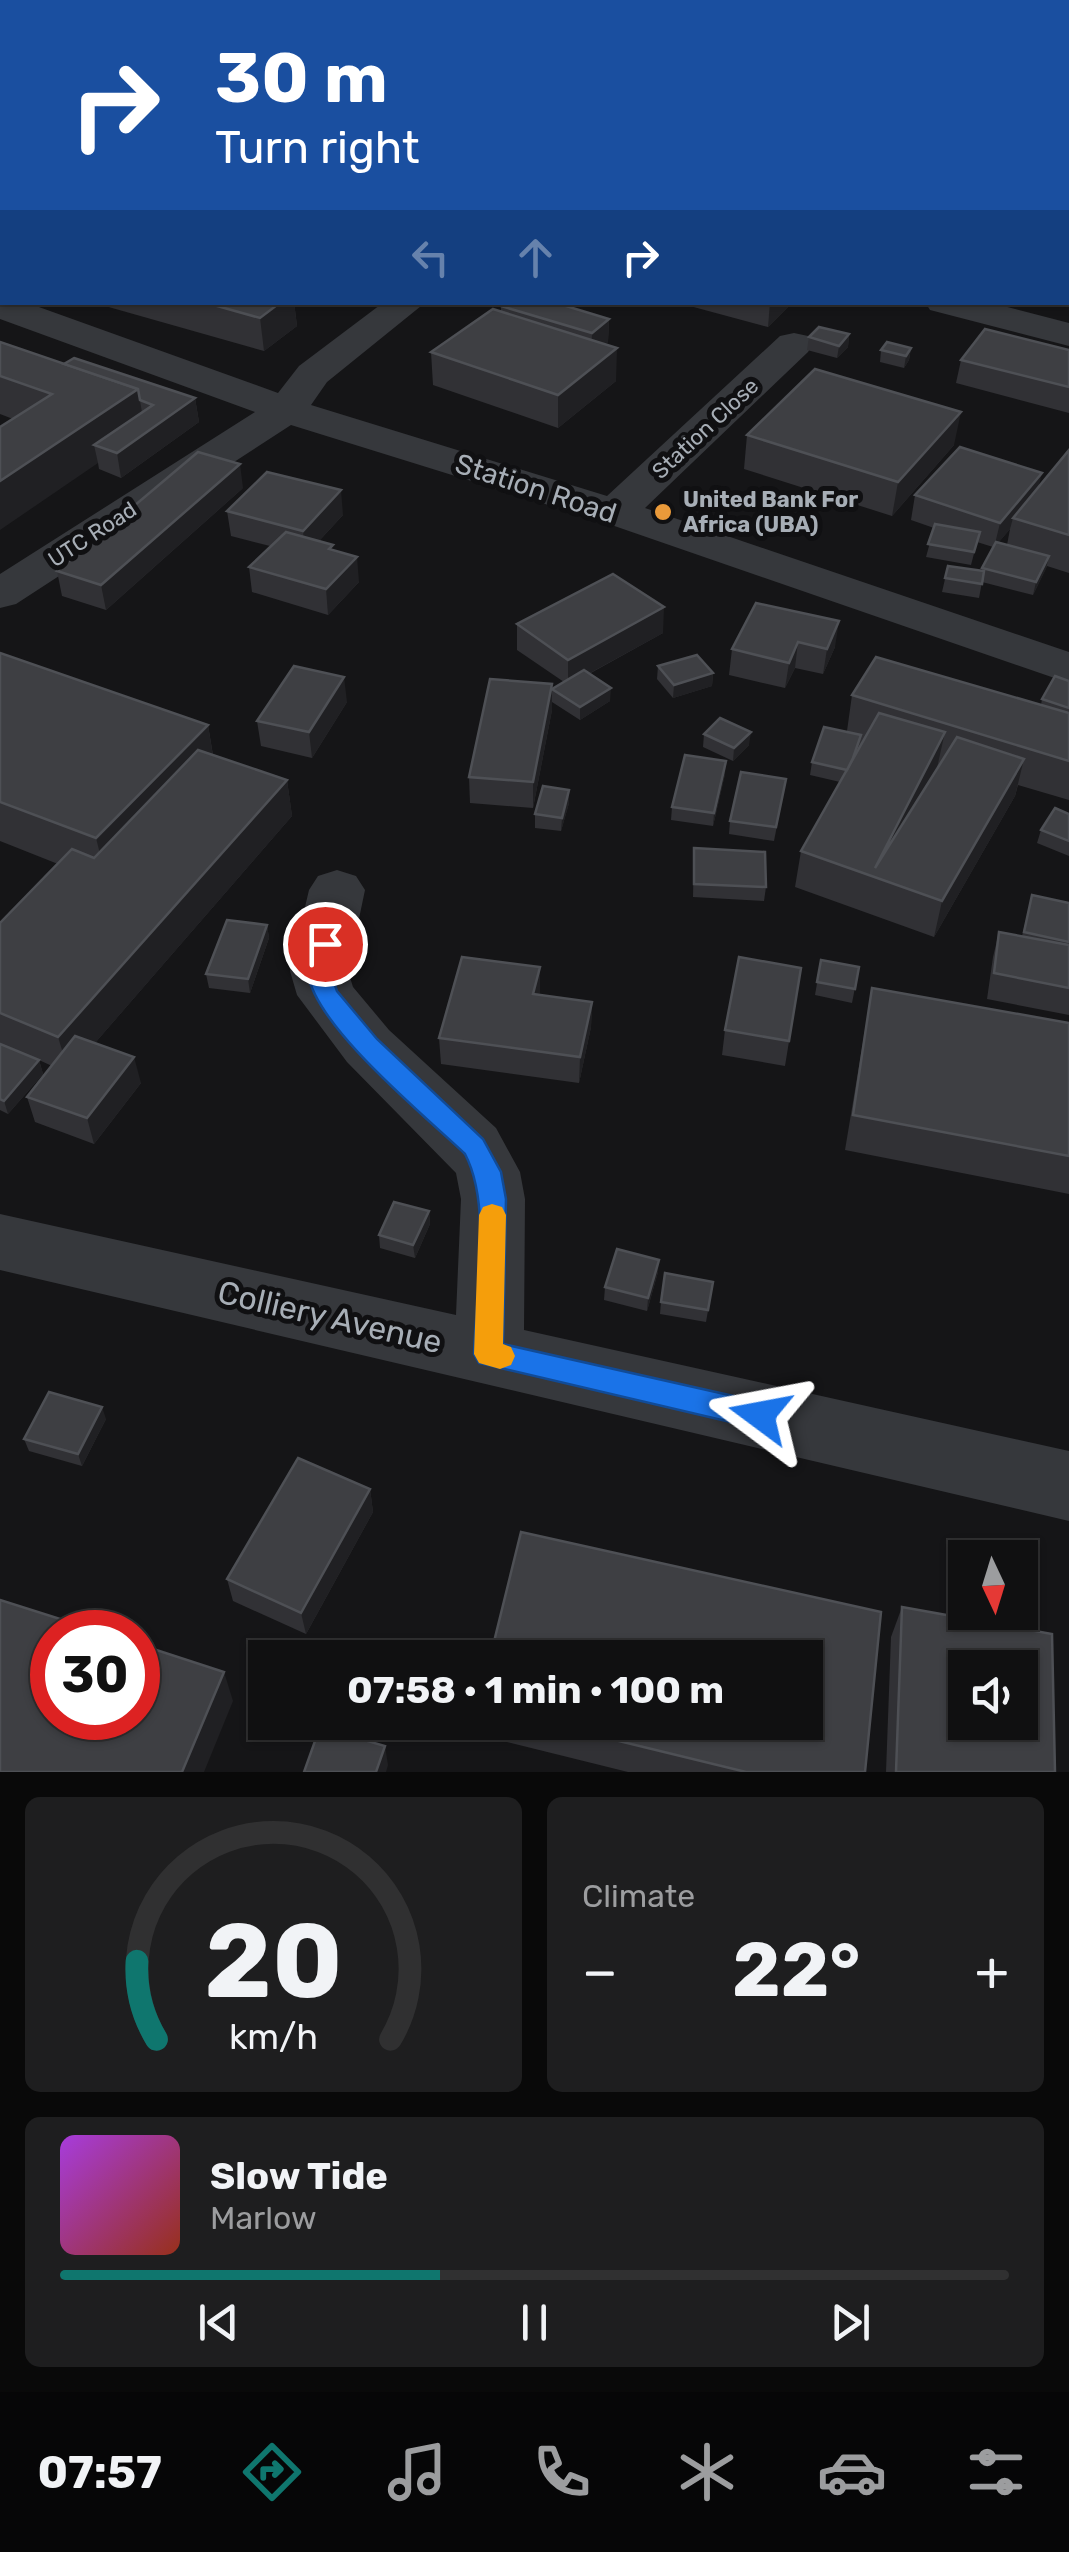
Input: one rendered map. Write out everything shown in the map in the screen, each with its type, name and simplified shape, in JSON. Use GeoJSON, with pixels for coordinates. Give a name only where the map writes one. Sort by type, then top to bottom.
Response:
{"type":"FeatureCollection","features":[{"type":"Feature","properties":{"kind":"street","name":"UTC Road"},"geometry":{"type":"LineString","coordinates":[[0,594],[286,410],[313,374],[404,305]]}},
{"type":"Feature","properties":{"kind":"street"},"geometry":{"type":"LineString","coordinates":[[954,305],[1069,335]]}},
{"type":"Feature","properties":{"kind":"street","name":"Station Road"},"geometry":{"type":"LineString","coordinates":[[0,306],[55,312],[286,410],[615,512],[1069,668]]}},
{"type":"Feature","properties":{"kind":"street","name":"Station Close"},"geometry":{"type":"LineString","coordinates":[[615,512],[794,344]]}},
{"type":"Feature","properties":{"kind":"street"},"geometry":{"type":"LineString","coordinates":[[337,890],[318,971],[326,995],[368,1046],[474,1146],[488,1172],[492,1199],[489,1354]]}},
{"type":"Feature","properties":{"kind":"street","name":"Colliery Avenue"},"geometry":{"type":"LineString","coordinates":[[0,1242],[1069,1486]]}},
{"type":"Feature","properties":{"kind":"building"},"geometry":{"type":"Polygon","coordinates":[[[214,305],[277,305],[260,318],[214,305]]]}},
{"type":"Feature","properties":{"kind":"building"},"geometry":{"type":"Polygon","coordinates":[[[563,305],[609,319],[592,333],[501,306],[563,305]]]}},
{"type":"Feature","properties":{"kind":"building"},"geometry":{"type":"Polygon","coordinates":[[[493,309],[617,348],[558,395],[431,352],[493,309]]]}},
{"type":"Feature","properties":{"kind":"building"},"geometry":{"type":"Polygon","coordinates":[[[819,327],[849,334],[839,346],[809,337],[819,327]]]}},
{"type":"Feature","properties":{"kind":"building"},"geometry":{"type":"Polygon","coordinates":[[[985,329],[1069,350],[1069,387],[961,360],[985,329]]]}},
{"type":"Feature","properties":{"kind":"building"},"geometry":{"type":"Polygon","coordinates":[[[0,342],[138,389],[0,481],[0,427],[52,394],[0,376],[0,342]]]}},
{"type":"Feature","properties":{"kind":"building"},"geometry":{"type":"Polygon","coordinates":[[[887,342],[911,348],[906,356],[881,350],[887,342]]]}},
{"type":"Feature","properties":{"kind":"building"},"geometry":{"type":"Polygon","coordinates":[[[74,358],[195,398],[117,453],[94,445],[153,405],[140,400],[138,389],[64,364],[74,358]]]}},
{"type":"Feature","properties":{"kind":"building"},"geometry":{"type":"Polygon","coordinates":[[[815,369],[961,412],[898,482],[747,435],[815,369]]]}},
{"type":"Feature","properties":{"kind":"building"},"geometry":{"type":"Polygon","coordinates":[[[960,447],[1042,473],[1000,523],[915,495],[960,447]]]}},
{"type":"Feature","properties":{"kind":"building"},"geometry":{"type":"Polygon","coordinates":[[[1069,450],[1069,535],[1013,518],[1069,450]]]}},
{"type":"Feature","properties":{"kind":"building"},"geometry":{"type":"Polygon","coordinates":[[[198,452],[240,464],[101,585],[57,571],[198,452]]]}},
{"type":"Feature","properties":{"kind":"building"},"geometry":{"type":"Polygon","coordinates":[[[267,472],[341,490],[303,531],[227,511],[267,472]]]}},
{"type":"Feature","properties":{"kind":"building"},"geometry":{"type":"Polygon","coordinates":[[[935,524],[980,532],[974,552],[928,544],[935,524]]]}},
{"type":"Feature","properties":{"kind":"building"},"geometry":{"type":"Polygon","coordinates":[[[286,532],[333,545],[329,549],[357,557],[326,589],[249,567],[286,532]]]}},
{"type":"Feature","properties":{"kind":"building"},"geometry":{"type":"Polygon","coordinates":[[[996,542],[1049,556],[1036,582],[982,568],[996,542]]]}},
{"type":"Feature","properties":{"kind":"building"},"geometry":{"type":"Polygon","coordinates":[[[948,566],[984,571],[982,584],[945,578],[948,566]]]}},
{"type":"Feature","properties":{"kind":"building"},"geometry":{"type":"Polygon","coordinates":[[[613,574],[664,607],[568,660],[517,624],[613,574]]]}},
{"type":"Feature","properties":{"kind":"building"},"geometry":{"type":"Polygon","coordinates":[[[756,603],[839,621],[827,649],[798,642],[789,663],[732,649],[756,603]]]}},
{"type":"Feature","properties":{"kind":"building"},"geometry":{"type":"Polygon","coordinates":[[[0,653],[208,725],[96,838],[0,802],[0,653]]]}},
{"type":"Feature","properties":{"kind":"building"},"geometry":{"type":"Polygon","coordinates":[[[697,655],[713,673],[674,685],[658,666],[697,655]]]}},
{"type":"Feature","properties":{"kind":"building"},"geometry":{"type":"Polygon","coordinates":[[[876,657],[1069,713],[1069,761],[852,695],[876,657]]]}},
{"type":"Feature","properties":{"kind":"building"},"geometry":{"type":"Polygon","coordinates":[[[294,666],[344,677],[309,732],[257,721],[294,666]]]}},
{"type":"Feature","properties":{"kind":"building"},"geometry":{"type":"Polygon","coordinates":[[[584,670],[611,688],[580,707],[552,689],[584,670]]]}},
{"type":"Feature","properties":{"kind":"building"},"geometry":{"type":"Polygon","coordinates":[[[1055,676],[1069,681],[1069,708],[1042,699],[1055,676]]]}},
{"type":"Feature","properties":{"kind":"building"},"geometry":{"type":"Polygon","coordinates":[[[490,679],[552,684],[533,782],[469,777],[490,679]]]}},
{"type":"Feature","properties":{"kind":"building"},"geometry":{"type":"Polygon","coordinates":[[[879,713],[945,732],[875,868],[957,737],[1024,759],[942,901],[801,851],[879,713]]]}},
{"type":"Feature","properties":{"kind":"building"},"geometry":{"type":"Polygon","coordinates":[[[720,718],[751,732],[734,748],[704,734],[720,718]]]}},
{"type":"Feature","properties":{"kind":"building"},"geometry":{"type":"Polygon","coordinates":[[[824,727],[861,735],[847,770],[812,762],[824,727]]]}},
{"type":"Feature","properties":{"kind":"building"},"geometry":{"type":"Polygon","coordinates":[[[198,750],[287,780],[58,1037],[0,1013],[0,923],[72,849],[94,858],[198,750]]]}},
{"type":"Feature","properties":{"kind":"building"},"geometry":{"type":"Polygon","coordinates":[[[685,755],[726,761],[714,813],[672,807],[685,755]]]}},
{"type":"Feature","properties":{"kind":"building"},"geometry":{"type":"Polygon","coordinates":[[[741,772],[786,779],[776,827],[730,821],[741,772]]]}},
{"type":"Feature","properties":{"kind":"building"},"geometry":{"type":"Polygon","coordinates":[[[543,786],[569,790],[562,818],[535,814],[543,786]]]}},
{"type":"Feature","properties":{"kind":"building"},"geometry":{"type":"Polygon","coordinates":[[[1055,808],[1069,814],[1069,841],[1041,830],[1055,808]]]}},
{"type":"Feature","properties":{"kind":"building"},"geometry":{"type":"Polygon","coordinates":[[[694,848],[765,852],[766,887],[694,884],[694,848]]]}},
{"type":"Feature","properties":{"kind":"building"},"geometry":{"type":"Polygon","coordinates":[[[1032,895],[1069,903],[1069,942],[1024,932],[1032,895]]]}},
{"type":"Feature","properties":{"kind":"building"},"geometry":{"type":"Polygon","coordinates":[[[227,920],[267,925],[248,979],[206,974],[227,920]]]}},
{"type":"Feature","properties":{"kind":"building"},"geometry":{"type":"Polygon","coordinates":[[[999,932],[1069,945],[1069,988],[994,973],[999,932]]]}},
{"type":"Feature","properties":{"kind":"building"},"geometry":{"type":"Polygon","coordinates":[[[462,957],[540,967],[533,994],[592,1002],[580,1057],[439,1038],[462,957]]]}},
{"type":"Feature","properties":{"kind":"building"},"geometry":{"type":"Polygon","coordinates":[[[739,957],[801,968],[789,1041],[725,1030],[739,957]]]}},
{"type":"Feature","properties":{"kind":"building"},"geometry":{"type":"Polygon","coordinates":[[[821,960],[859,967],[855,989],[817,982],[821,960]]]}},
{"type":"Feature","properties":{"kind":"building"},"geometry":{"type":"Polygon","coordinates":[[[872,988],[1069,1023],[1069,1156],[853,1115],[872,988]]]}},
{"type":"Feature","properties":{"kind":"building"},"geometry":{"type":"Polygon","coordinates":[[[75,1036],[134,1057],[87,1118],[27,1097],[75,1036]]]}},
{"type":"Feature","properties":{"kind":"building"},"geometry":{"type":"Polygon","coordinates":[[[0,1044],[39,1060],[4,1101],[0,1099],[0,1044]]]}},
{"type":"Feature","properties":{"kind":"building"},"geometry":{"type":"Polygon","coordinates":[[[394,1202],[429,1211],[413,1245],[379,1235],[394,1202]]]}},
{"type":"Feature","properties":{"kind":"building"},"geometry":{"type":"Polygon","coordinates":[[[617,1249],[659,1260],[648,1298],[605,1287],[617,1249]]]}},
{"type":"Feature","properties":{"kind":"building"},"geometry":{"type":"Polygon","coordinates":[[[665,1273],[713,1282],[708,1310],[661,1302],[665,1273]]]}},
{"type":"Feature","properties":{"kind":"building"},"geometry":{"type":"Polygon","coordinates":[[[49,1392],[102,1407],[78,1454],[24,1439],[49,1392]]]}},
{"type":"Feature","properties":{"kind":"building"},"geometry":{"type":"Polygon","coordinates":[[[298,1458],[370,1489],[301,1613],[227,1579],[298,1458]]]}},
{"type":"Feature","properties":{"kind":"building"},"geometry":{"type":"Polygon","coordinates":[[[521,1532],[881,1612],[865,1772],[746,1772],[615,1740],[823,1740],[823,1640],[494,1640],[521,1532]]]}},
{"type":"Feature","properties":{"kind":"building"},"geometry":{"type":"Polygon","coordinates":[[[0,1600],[32,1610],[30,1740],[160,1740],[160,1651],[224,1672],[182,1772],[0,1772],[0,1600]]]}},
{"type":"Feature","properties":{"kind":"building"},"geometry":{"type":"Polygon","coordinates":[[[902,1607],[948,1615],[948,1630],[1030,1630],[1052,1634],[1055,1772],[896,1772],[902,1607]]]}},
{"type":"Feature","properties":{"kind":"building"},"geometry":{"type":"Polygon","coordinates":[[[315,1740],[364,1740],[385,1746],[376,1772],[304,1772],[315,1740]]]}},
{"type":"Feature","properties":{"kind":"slow traffic"},"geometry":{"type":"LineString","coordinates":[[492,1215],[489,1354],[500,1356]]}},
{"type":"Feature","properties":{"kind":"place","name":"United Bank For Africa (UBA)"},"geometry":{"type":"Point","coordinates":[663,512]}},
{"type":"Feature","properties":{"kind":"route"},"geometry":{"type":"LineString","coordinates":[[325,944],[318,971],[326,995],[368,1046],[474,1146],[488,1172],[492,1199],[489,1354],[760,1415]]}}]}
